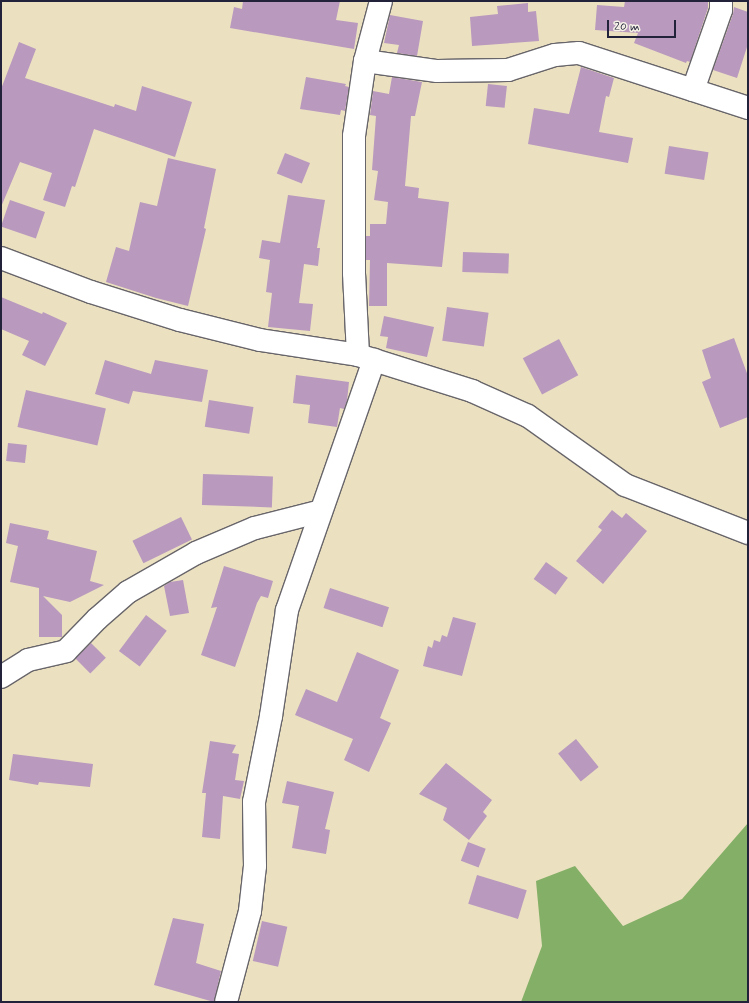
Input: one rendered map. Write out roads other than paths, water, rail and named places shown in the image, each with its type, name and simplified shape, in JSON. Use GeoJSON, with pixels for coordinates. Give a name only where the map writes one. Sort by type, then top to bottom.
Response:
{"type":"FeatureCollection","features":[{"type":"Feature","properties":{"kind":"street"},"geometry":{"type":"LineString","coordinates":[[226,1002],[250,911],[255,866],[254,802],[271,716],[287,610],[321,511],[366,358],[354,273],[354,136],[365,61],[381,1]]}},
{"type":"Feature","properties":{"kind":"street"},"geometry":{"type":"LineString","coordinates":[[692,90],[721,10],[721,1]]}},
{"type":"Feature","properties":{"kind":"street"},"geometry":{"type":"LineString","coordinates":[[365,61],[437,71],[508,70],[555,55],[579,54],[748,108]]}},
{"type":"Feature","properties":{"kind":"street"},"geometry":{"type":"LineString","coordinates":[[1,258],[90,292],[180,320],[260,340],[366,358],[472,391],[528,416],[624,485],[748,533]]}},
{"type":"Feature","properties":{"kind":"street"},"geometry":{"type":"LineString","coordinates":[[1,677],[28,660],[66,651],[97,619],[128,592],[196,553],[255,528],[321,511]]}}]}
